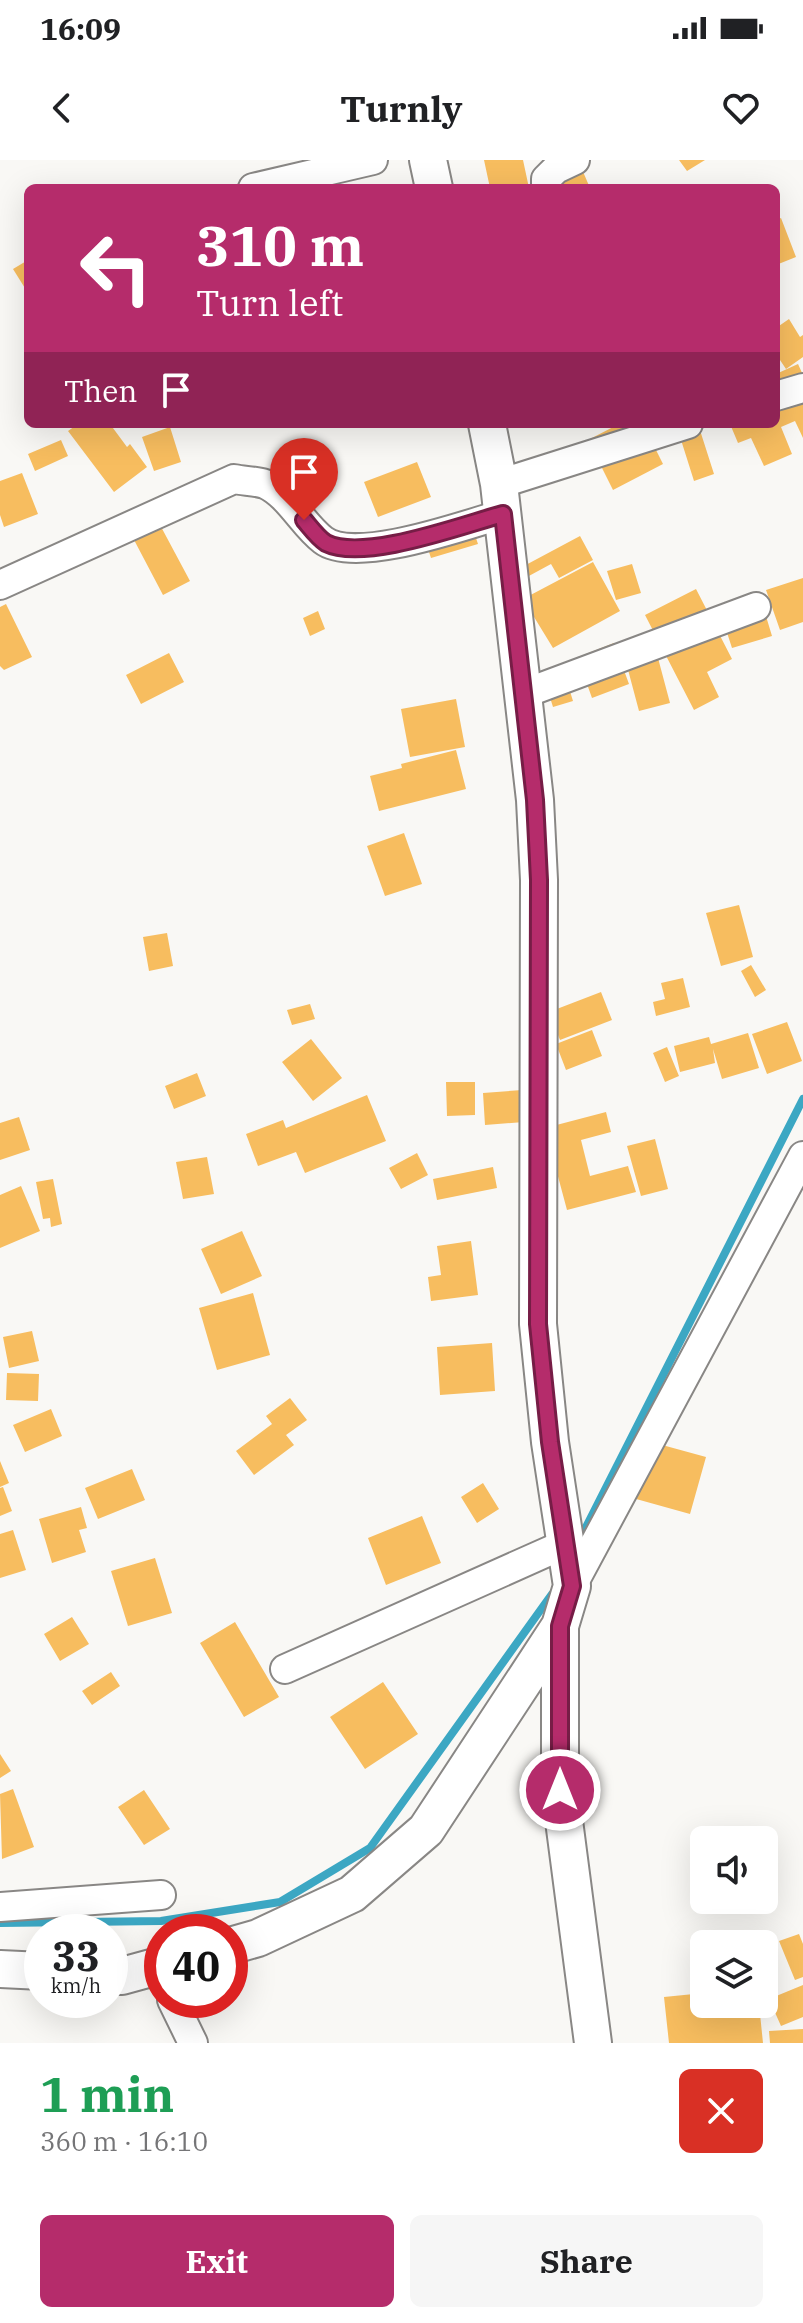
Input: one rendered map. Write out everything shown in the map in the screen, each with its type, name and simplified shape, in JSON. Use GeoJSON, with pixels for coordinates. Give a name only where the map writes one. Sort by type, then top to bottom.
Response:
{"type":"FeatureCollection","features":[{"type":"Feature","properties":{"kind":"street"},"geometry":{"type":"LineString","coordinates":[[270,184],[373,160]]}},
{"type":"Feature","properties":{"kind":"street"},"geometry":{"type":"LineString","coordinates":[[428,160],[433,184]]}},
{"type":"Feature","properties":{"kind":"street"},"geometry":{"type":"LineString","coordinates":[[546,184],[546,179],[556,169],[575,160]]}},
{"type":"Feature","properties":{"kind":"street"},"geometry":{"type":"LineString","coordinates":[[780,395],[803,388]]}},
{"type":"Feature","properties":{"kind":"street"},"geometry":{"type":"LineString","coordinates":[[488,428],[501,499],[535,800],[539,880],[538,1324],[550,1442],[572,1586]]}},
{"type":"Feature","properties":{"kind":"street"},"geometry":{"type":"LineString","coordinates":[[0,585],[234,479],[264,484],[325,542],[355,550],[381,547],[678,428]]}},
{"type":"Feature","properties":{"kind":"street"},"geometry":{"type":"LineString","coordinates":[[523,694],[756,607]]}},
{"type":"Feature","properties":{"kind":"street"},"geometry":{"type":"LineString","coordinates":[[248,1941],[352,1894],[426,1830],[560,1626],[572,1586],[803,1156]]}},
{"type":"Feature","properties":{"kind":"street"},"geometry":{"type":"LineString","coordinates":[[285,1669],[565,1544]]}},
{"type":"Feature","properties":{"kind":"street"},"geometry":{"type":"LineString","coordinates":[[560,1626],[560,1790],[593,2043]]}},
{"type":"Feature","properties":{"kind":"street"},"geometry":{"type":"LineString","coordinates":[[0,1907],[161,1895]]}},
{"type":"Feature","properties":{"kind":"street"},"geometry":{"type":"LineString","coordinates":[[0,1969],[24,1970]]}},
{"type":"Feature","properties":{"kind":"street"},"geometry":{"type":"LineString","coordinates":[[181,2018],[193,2043]]}},
{"type":"Feature","properties":{"kind":"building"},"geometry":{"type":"Polygon","coordinates":[[[484,160],[523,160],[528,184],[489,184],[484,160]]]}},
{"type":"Feature","properties":{"kind":"building"},"geometry":{"type":"Polygon","coordinates":[[[679,160],[705,160],[687,171],[679,160]]]}},
{"type":"Feature","properties":{"kind":"building"},"geometry":{"type":"Polygon","coordinates":[[[581,167],[588,184],[554,184],[552,179],[581,167]]]}},
{"type":"Feature","properties":{"kind":"building"},"geometry":{"type":"Polygon","coordinates":[[[780,218],[796,257],[780,263],[780,218]]]}},
{"type":"Feature","properties":{"kind":"building"},"geometry":{"type":"Polygon","coordinates":[[[24,262],[24,287],[13,269],[24,262]]]}},
{"type":"Feature","properties":{"kind":"building"},"geometry":{"type":"Polygon","coordinates":[[[789,319],[800,337],[803,335],[803,357],[786,369],[780,360],[780,325],[789,319]]]}},
{"type":"Feature","properties":{"kind":"building"},"geometry":{"type":"Polygon","coordinates":[[[798,364],[803,375],[803,438],[795,421],[781,427],[792,454],[764,466],[751,438],[738,443],[732,428],[780,428],[780,372],[798,364]]]}},
{"type":"Feature","properties":{"kind":"building"},"geometry":{"type":"Polygon","coordinates":[[[72,428],[113,428],[147,467],[114,492],[68,431],[72,428]]]}},
{"type":"Feature","properties":{"kind":"building"},"geometry":{"type":"Polygon","coordinates":[[[170,428],[181,462],[154,471],[142,437],[170,428]]]}},
{"type":"Feature","properties":{"kind":"building"},"geometry":{"type":"Polygon","coordinates":[[[611,428],[645,428],[663,464],[613,490],[588,440],[611,428]]]}},
{"type":"Feature","properties":{"kind":"building"},"geometry":{"type":"Polygon","coordinates":[[[677,428],[699,428],[714,474],[694,481],[677,428]]]}},
{"type":"Feature","properties":{"kind":"building"},"geometry":{"type":"Polygon","coordinates":[[[61,440],[68,456],[35,471],[28,454],[61,440]]]}},
{"type":"Feature","properties":{"kind":"building"},"geometry":{"type":"Polygon","coordinates":[[[417,462],[431,497],[378,517],[364,482],[417,462]]]}},
{"type":"Feature","properties":{"kind":"building"},"geometry":{"type":"Polygon","coordinates":[[[22,473],[38,514],[4,527],[0,515],[0,481],[22,473]]]}},
{"type":"Feature","properties":{"kind":"building"},"geometry":{"type":"Polygon","coordinates":[[[469,517],[478,544],[431,558],[422,531],[469,517]]]}},
{"type":"Feature","properties":{"kind":"building"},"geometry":{"type":"Polygon","coordinates":[[[159,523],[190,581],[163,595],[133,538],[159,523]]]}},
{"type":"Feature","properties":{"kind":"building"},"geometry":{"type":"Polygon","coordinates":[[[580,536],[593,560],[559,578],[551,564],[527,577],[522,567],[580,536]]]}},
{"type":"Feature","properties":{"kind":"building"},"geometry":{"type":"Polygon","coordinates":[[[593,562],[620,611],[553,648],[523,599],[593,562]]]}},
{"type":"Feature","properties":{"kind":"building"},"geometry":{"type":"Polygon","coordinates":[[[632,564],[641,593],[616,600],[607,571],[632,564]]]}},
{"type":"Feature","properties":{"kind":"building"},"geometry":{"type":"Polygon","coordinates":[[[803,578],[803,622],[780,630],[766,590],[803,578]]]}},
{"type":"Feature","properties":{"kind":"building"},"geometry":{"type":"Polygon","coordinates":[[[696,589],[732,659],[707,672],[719,697],[694,710],[645,615],[696,589]]]}},
{"type":"Feature","properties":{"kind":"building"},"geometry":{"type":"Polygon","coordinates":[[[759,593],[772,636],[732,648],[718,605],[759,593]]]}},
{"type":"Feature","properties":{"kind":"building"},"geometry":{"type":"Polygon","coordinates":[[[6,604],[32,657],[4,670],[0,666],[0,607],[6,604]]]}},
{"type":"Feature","properties":{"kind":"building"},"geometry":{"type":"Polygon","coordinates":[[[318,611],[325,629],[310,636],[303,618],[318,611]]]}},
{"type":"Feature","properties":{"kind":"building"},"geometry":{"type":"Polygon","coordinates":[[[614,643],[629,684],[592,698],[587,684],[573,689],[563,663],[614,643]]]}},
{"type":"Feature","properties":{"kind":"building"},"geometry":{"type":"Polygon","coordinates":[[[654,643],[670,703],[639,711],[623,651],[654,643]]]}},
{"type":"Feature","properties":{"kind":"building"},"geometry":{"type":"Polygon","coordinates":[[[169,653],[184,682],[141,704],[126,675],[169,653]]]}},
{"type":"Feature","properties":{"kind":"building"},"geometry":{"type":"Polygon","coordinates":[[[568,685],[573,701],[553,707],[548,691],[568,685]]]}},
{"type":"Feature","properties":{"kind":"building"},"geometry":{"type":"Polygon","coordinates":[[[456,699],[465,747],[410,757],[401,709],[456,699]]]}},
{"type":"Feature","properties":{"kind":"building"},"geometry":{"type":"Polygon","coordinates":[[[456,750],[466,789],[379,811],[370,776],[402,768],[401,764],[456,750]]]}},
{"type":"Feature","properties":{"kind":"building"},"geometry":{"type":"Polygon","coordinates":[[[404,833],[422,884],[385,896],[367,846],[404,833]]]}},
{"type":"Feature","properties":{"kind":"building"},"geometry":{"type":"Polygon","coordinates":[[[739,905],[753,957],[721,966],[706,913],[739,905]]]}},
{"type":"Feature","properties":{"kind":"building"},"geometry":{"type":"Polygon","coordinates":[[[167,933],[173,966],[149,971],[143,937],[167,933]]]}},
{"type":"Feature","properties":{"kind":"building"},"geometry":{"type":"Polygon","coordinates":[[[751,965],[766,990],[755,997],[741,971],[751,965]]]}},
{"type":"Feature","properties":{"kind":"building"},"geometry":{"type":"Polygon","coordinates":[[[683,978],[690,1007],[656,1016],[653,1002],[665,999],[661,983],[683,978]]]}},
{"type":"Feature","properties":{"kind":"building"},"geometry":{"type":"Polygon","coordinates":[[[601,992],[612,1020],[560,1040],[549,1012],[601,992]]]}},
{"type":"Feature","properties":{"kind":"building"},"geometry":{"type":"Polygon","coordinates":[[[310,1004],[315,1019],[292,1025],[287,1010],[310,1004]]]}},
{"type":"Feature","properties":{"kind":"building"},"geometry":{"type":"Polygon","coordinates":[[[787,1022],[802,1061],[767,1074],[752,1034],[787,1022]]]}},
{"type":"Feature","properties":{"kind":"building"},"geometry":{"type":"Polygon","coordinates":[[[592,1030],[602,1056],[566,1070],[556,1044],[592,1030]]]}},
{"type":"Feature","properties":{"kind":"building"},"geometry":{"type":"Polygon","coordinates":[[[748,1033],[759,1068],[722,1079],[713,1049],[715,1063],[680,1072],[674,1046],[709,1037],[711,1044],[748,1033]]]}},
{"type":"Feature","properties":{"kind":"building"},"geometry":{"type":"Polygon","coordinates":[[[311,1039],[342,1078],[313,1101],[282,1062],[311,1039]]]}},
{"type":"Feature","properties":{"kind":"building"},"geometry":{"type":"Polygon","coordinates":[[[667,1047],[679,1076],[665,1082],[653,1053],[667,1047]]]}},
{"type":"Feature","properties":{"kind":"building"},"geometry":{"type":"Polygon","coordinates":[[[197,1073],[206,1096],[174,1109],[165,1086],[197,1073]]]}},
{"type":"Feature","properties":{"kind":"building"},"geometry":{"type":"Polygon","coordinates":[[[446,1082],[475,1082],[475,1115],[447,1116],[446,1082]]]}},
{"type":"Feature","properties":{"kind":"building"},"geometry":{"type":"Polygon","coordinates":[[[522,1090],[524,1122],[485,1125],[483,1093],[522,1090]]]}},
{"type":"Feature","properties":{"kind":"building"},"geometry":{"type":"Polygon","coordinates":[[[367,1095],[386,1141],[305,1173],[296,1152],[258,1166],[246,1134],[283,1120],[286,1128],[367,1095]]]}},
{"type":"Feature","properties":{"kind":"building"},"geometry":{"type":"Polygon","coordinates":[[[606,1112],[611,1132],[581,1140],[590,1176],[628,1166],[636,1192],[567,1210],[545,1128],[606,1112]]]}},
{"type":"Feature","properties":{"kind":"building"},"geometry":{"type":"Polygon","coordinates":[[[19,1117],[30,1150],[0,1160],[0,1123],[19,1117]]]}},
{"type":"Feature","properties":{"kind":"building"},"geometry":{"type":"Polygon","coordinates":[[[655,1139],[668,1189],[641,1196],[627,1146],[655,1139]]]}},
{"type":"Feature","properties":{"kind":"building"},"geometry":{"type":"Polygon","coordinates":[[[417,1153],[428,1175],[401,1189],[389,1168],[417,1153]]]}},
{"type":"Feature","properties":{"kind":"building"},"geometry":{"type":"Polygon","coordinates":[[[207,1157],[214,1194],[183,1199],[176,1162],[207,1157]]]}},
{"type":"Feature","properties":{"kind":"building"},"geometry":{"type":"Polygon","coordinates":[[[493,1167],[497,1188],[437,1200],[433,1179],[493,1167]]]}},
{"type":"Feature","properties":{"kind":"building"},"geometry":{"type":"Polygon","coordinates":[[[53,1179],[62,1224],[51,1227],[50,1218],[43,1219],[36,1182],[53,1179]]]}},
{"type":"Feature","properties":{"kind":"building"},"geometry":{"type":"Polygon","coordinates":[[[21,1186],[40,1231],[0,1248],[0,1195],[21,1186]]]}},
{"type":"Feature","properties":{"kind":"building"},"geometry":{"type":"Polygon","coordinates":[[[242,1231],[262,1276],[221,1294],[201,1249],[242,1231]]]}},
{"type":"Feature","properties":{"kind":"building"},"geometry":{"type":"Polygon","coordinates":[[[471,1241],[478,1295],[431,1301],[428,1277],[441,1275],[437,1246],[471,1241]]]}},
{"type":"Feature","properties":{"kind":"building"},"geometry":{"type":"Polygon","coordinates":[[[253,1293],[270,1355],[217,1370],[199,1308],[253,1293]]]}},
{"type":"Feature","properties":{"kind":"building"},"geometry":{"type":"Polygon","coordinates":[[[32,1331],[39,1361],[9,1368],[3,1337],[32,1331]]]}},
{"type":"Feature","properties":{"kind":"building"},"geometry":{"type":"Polygon","coordinates":[[[492,1343],[495,1391],[440,1395],[437,1347],[492,1343]]]}},
{"type":"Feature","properties":{"kind":"building"},"geometry":{"type":"Polygon","coordinates":[[[7,1373],[39,1374],[38,1401],[6,1400],[7,1373]]]}},
{"type":"Feature","properties":{"kind":"building"},"geometry":{"type":"Polygon","coordinates":[[[290,1398],[307,1420],[286,1435],[294,1445],[254,1475],[236,1451],[272,1424],[266,1416],[290,1398]]]}},
{"type":"Feature","properties":{"kind":"building"},"geometry":{"type":"Polygon","coordinates":[[[51,1409],[62,1436],[25,1452],[13,1425],[51,1409]]]}},
{"type":"Feature","properties":{"kind":"building"},"geometry":{"type":"Polygon","coordinates":[[[644,1440],[706,1457],[690,1514],[629,1497],[644,1440]]]}},
{"type":"Feature","properties":{"kind":"building"},"geometry":{"type":"Polygon","coordinates":[[[0,1461],[9,1483],[0,1487],[0,1461]]]}},
{"type":"Feature","properties":{"kind":"building"},"geometry":{"type":"Polygon","coordinates":[[[132,1469],[145,1500],[98,1519],[85,1488],[132,1469]]]}},
{"type":"Feature","properties":{"kind":"building"},"geometry":{"type":"Polygon","coordinates":[[[483,1483],[499,1509],[477,1523],[461,1497],[483,1483]]]}},
{"type":"Feature","properties":{"kind":"building"},"geometry":{"type":"Polygon","coordinates":[[[3,1487],[12,1511],[0,1516],[0,1488],[3,1487]]]}},
{"type":"Feature","properties":{"kind":"building"},"geometry":{"type":"Polygon","coordinates":[[[81,1507],[87,1528],[79,1530],[86,1552],[52,1563],[39,1519],[81,1507]]]}},
{"type":"Feature","properties":{"kind":"building"},"geometry":{"type":"Polygon","coordinates":[[[422,1516],[441,1563],[386,1585],[368,1538],[422,1516]]]}},
{"type":"Feature","properties":{"kind":"building"},"geometry":{"type":"Polygon","coordinates":[[[13,1530],[26,1570],[0,1578],[0,1534],[13,1530]]]}},
{"type":"Feature","properties":{"kind":"building"},"geometry":{"type":"Polygon","coordinates":[[[155,1558],[172,1613],[128,1626],[111,1571],[155,1558]]]}},
{"type":"Feature","properties":{"kind":"building"},"geometry":{"type":"Polygon","coordinates":[[[72,1617],[89,1644],[60,1661],[44,1634],[72,1617]]]}},
{"type":"Feature","properties":{"kind":"building"},"geometry":{"type":"Polygon","coordinates":[[[235,1622],[279,1697],[244,1717],[200,1643],[235,1622]]]}},
{"type":"Feature","properties":{"kind":"building"},"geometry":{"type":"Polygon","coordinates":[[[111,1672],[120,1686],[92,1705],[82,1691],[111,1672]]]}},
{"type":"Feature","properties":{"kind":"building"},"geometry":{"type":"Polygon","coordinates":[[[383,1682],[418,1734],[365,1769],[330,1717],[383,1682]]]}},
{"type":"Feature","properties":{"kind":"building"},"geometry":{"type":"Polygon","coordinates":[[[0,1754],[11,1771],[0,1778],[0,1754]]]}},
{"type":"Feature","properties":{"kind":"building"},"geometry":{"type":"Polygon","coordinates":[[[13,1789],[34,1847],[2,1859],[0,1794],[13,1789]]]}},
{"type":"Feature","properties":{"kind":"building"},"geometry":{"type":"Polygon","coordinates":[[[144,1790],[170,1829],[144,1845],[118,1807],[144,1790]]]}},
{"type":"Feature","properties":{"kind":"building"},"geometry":{"type":"Polygon","coordinates":[[[799,1934],[803,1944],[803,1977],[795,1980],[779,1941],[799,1934]]]}},
{"type":"Feature","properties":{"kind":"building"},"geometry":{"type":"Polygon","coordinates":[[[803,1985],[803,2017],[781,2026],[777,2018],[778,1995],[803,1985]]]}},
{"type":"Feature","properties":{"kind":"building"},"geometry":{"type":"Polygon","coordinates":[[[690,1994],[690,2018],[760,2018],[763,2043],[669,2043],[664,1997],[690,1994]]]}},
{"type":"Feature","properties":{"kind":"building"},"geometry":{"type":"Polygon","coordinates":[[[803,2029],[803,2043],[770,2043],[769,2031],[803,2029]]]}},
{"type":"Feature","properties":{"kind":"waterway"},"geometry":{"type":"LineString","coordinates":[[582,1535],[803,1099]]}},
{"type":"Feature","properties":{"kind":"waterway"},"geometry":{"type":"LineString","coordinates":[[0,1923],[161,1921],[280,1902],[370,1848],[552,1594]]}},
{"type":"Feature","properties":{"kind":"route"},"geometry":{"type":"LineString","coordinates":[[304,520],[325,542],[355,550],[381,547],[503,514],[535,800],[539,880],[538,1324],[550,1442],[572,1586],[560,1626],[560,1790]]}}]}
